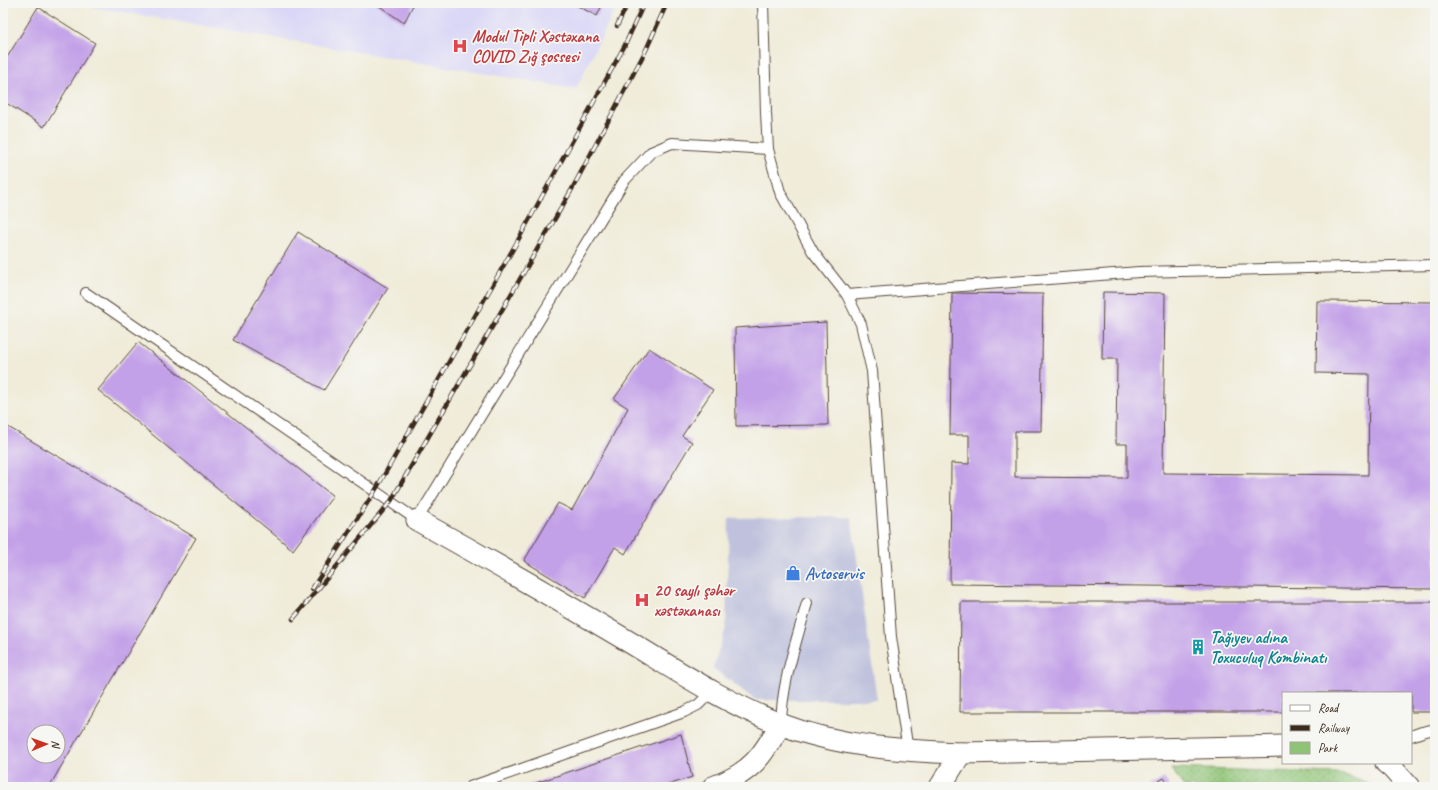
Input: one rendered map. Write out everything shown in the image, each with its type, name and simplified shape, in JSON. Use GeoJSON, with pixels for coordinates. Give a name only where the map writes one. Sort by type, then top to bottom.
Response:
{"type":"FeatureCollection","features":[{"type":"Feature","properties":{"kind":"street"},"geometry":{"type":"LineString","coordinates":[[417,520],[527,581],[712,691],[781,724],[814,735],[908,751],[961,753],[1282,746]]}},
{"type":"Feature","properties":{"kind":"street"},"geometry":{"type":"LineString","coordinates":[[712,787],[723,783],[748,768],[760,756],[781,724]]}},
{"type":"Feature","properties":{"kind":"street"},"geometry":{"type":"LineString","coordinates":[[940,787],[961,753]]}},
{"type":"Feature","properties":{"kind":"street"},"geometry":{"type":"LineString","coordinates":[[1387,764],[1409,787]]}},
{"type":"Feature","properties":{"kind":"lane"},"geometry":{"type":"LineString","coordinates":[[763,3],[768,148],[780,192],[813,252],[847,295],[861,324],[872,371],[891,637],[908,751]]}},
{"type":"Feature","properties":{"kind":"lane"},"geometry":{"type":"LineString","coordinates":[[86,293],[417,520],[624,181],[651,152],[672,143],[768,148]]}},
{"type":"Feature","properties":{"kind":"lane"},"geometry":{"type":"LineString","coordinates":[[847,295],[1139,272],[1435,265]]}},
{"type":"Feature","properties":{"kind":"lane"},"geometry":{"type":"LineString","coordinates":[[781,724],[785,684],[807,602]]}},
{"type":"Feature","properties":{"kind":"lane"},"geometry":{"type":"LineString","coordinates":[[470,787],[684,712],[698,705],[712,691]]}},
{"type":"Feature","properties":{"kind":"lane"},"geometry":{"type":"LineString","coordinates":[[1412,736],[1435,729]]}},
{"type":"Feature","properties":{"kind":"shaded area","name":"Modul Tipli Xəstəxana COVID Zığ şossesi"},"geometry":{"type":"Polygon","coordinates":[[[69,3],[618,3],[576,89],[69,3]]]}},
{"type":"Feature","properties":{"kind":"shaded area","name":"Avtoservis"},"geometry":{"type":"Polygon","coordinates":[[[851,517],[877,700],[755,700],[713,668],[726,628],[729,518],[851,517]]]}},
{"type":"Feature","properties":{"kind":"green space"},"geometry":{"type":"Polygon","coordinates":[[[1171,768],[1339,773],[1367,783],[1373,787],[1184,787],[1171,768]]]}},
{"type":"Feature","properties":{"kind":"building"},"geometry":{"type":"Polygon","coordinates":[[[375,3],[414,3],[404,23],[375,3]]]}},
{"type":"Feature","properties":{"kind":"building"},"geometry":{"type":"Polygon","coordinates":[[[572,3],[603,3],[597,16],[572,3]]]}},
{"type":"Feature","properties":{"kind":"building"},"geometry":{"type":"Polygon","coordinates":[[[38,7],[95,43],[44,127],[3,101],[3,64],[38,7]]]}},
{"type":"Feature","properties":{"kind":"building"},"geometry":{"type":"Polygon","coordinates":[[[298,232],[388,288],[324,390],[233,340],[298,232]]]}},
{"type":"Feature","properties":{"kind":"building"},"geometry":{"type":"Polygon","coordinates":[[[1103,292],[1165,293],[1163,473],[1368,475],[1369,374],[1316,373],[1317,301],[1435,302],[1435,589],[950,584],[951,463],[969,464],[969,435],[950,435],[952,293],[1043,294],[1041,431],[1015,431],[1015,477],[1127,478],[1127,444],[1116,444],[1117,359],[1102,359],[1103,292]]]}},
{"type":"Feature","properties":{"kind":"building"},"geometry":{"type":"Polygon","coordinates":[[[826,322],[828,425],[736,426],[735,328],[826,322]]]}},
{"type":"Feature","properties":{"kind":"building"},"geometry":{"type":"Polygon","coordinates":[[[138,342],[333,496],[293,550],[98,390],[138,342]]]}},
{"type":"Feature","properties":{"kind":"building"},"geometry":{"type":"Polygon","coordinates":[[[649,348],[713,390],[682,436],[692,442],[625,554],[615,547],[585,598],[524,561],[558,503],[572,510],[628,408],[614,399],[649,348]]]}},
{"type":"Feature","properties":{"kind":"building"},"geometry":{"type":"Polygon","coordinates":[[[3,424],[196,538],[66,758],[66,724],[26,724],[26,764],[63,764],[49,787],[3,787],[3,424]]]}},
{"type":"Feature","properties":{"kind":"building","name":"Tağıyev adına Toxuculuq Kombinatı"},"geometry":{"type":"Polygon","coordinates":[[[961,602],[1435,602],[1435,712],[1412,712],[1412,692],[1282,692],[1282,712],[960,712],[961,602]]]}},
{"type":"Feature","properties":{"kind":"building"},"geometry":{"type":"Polygon","coordinates":[[[681,734],[692,777],[662,787],[524,787],[681,734]]]}},
{"type":"Feature","properties":{"kind":"building"},"geometry":{"type":"Polygon","coordinates":[[[1164,778],[1170,787],[1149,787],[1164,778]]]}},
{"type":"Feature","properties":{"kind":"railway"},"geometry":{"type":"LineString","coordinates":[[617,26],[628,3]]}},
{"type":"Feature","properties":{"kind":"railway"},"geometry":{"type":"LineString","coordinates":[[312,589],[375,491],[517,242],[625,45],[644,3]]}},
{"type":"Feature","properties":{"kind":"railway"},"geometry":{"type":"LineString","coordinates":[[293,619],[391,501],[571,191],[646,50],[667,3]]}},
{"type":"Feature","properties":{"kind":"place","name":"Modul Tipli Xəstəxana COVID Zığ şossesi"},"geometry":{"type":"Point","coordinates":[460,46]}},
{"type":"Feature","properties":{"kind":"place","name":"Avtoservis"},"geometry":{"type":"Point","coordinates":[793,573]}},
{"type":"Feature","properties":{"kind":"place","name":"20 saylı şəhər xəstəxanası"},"geometry":{"type":"Point","coordinates":[642,600]}},
{"type":"Feature","properties":{"kind":"place","name":"Tağıyev adına Toxuculuq Kombinatı"},"geometry":{"type":"Point","coordinates":[1198,647]}}]}
